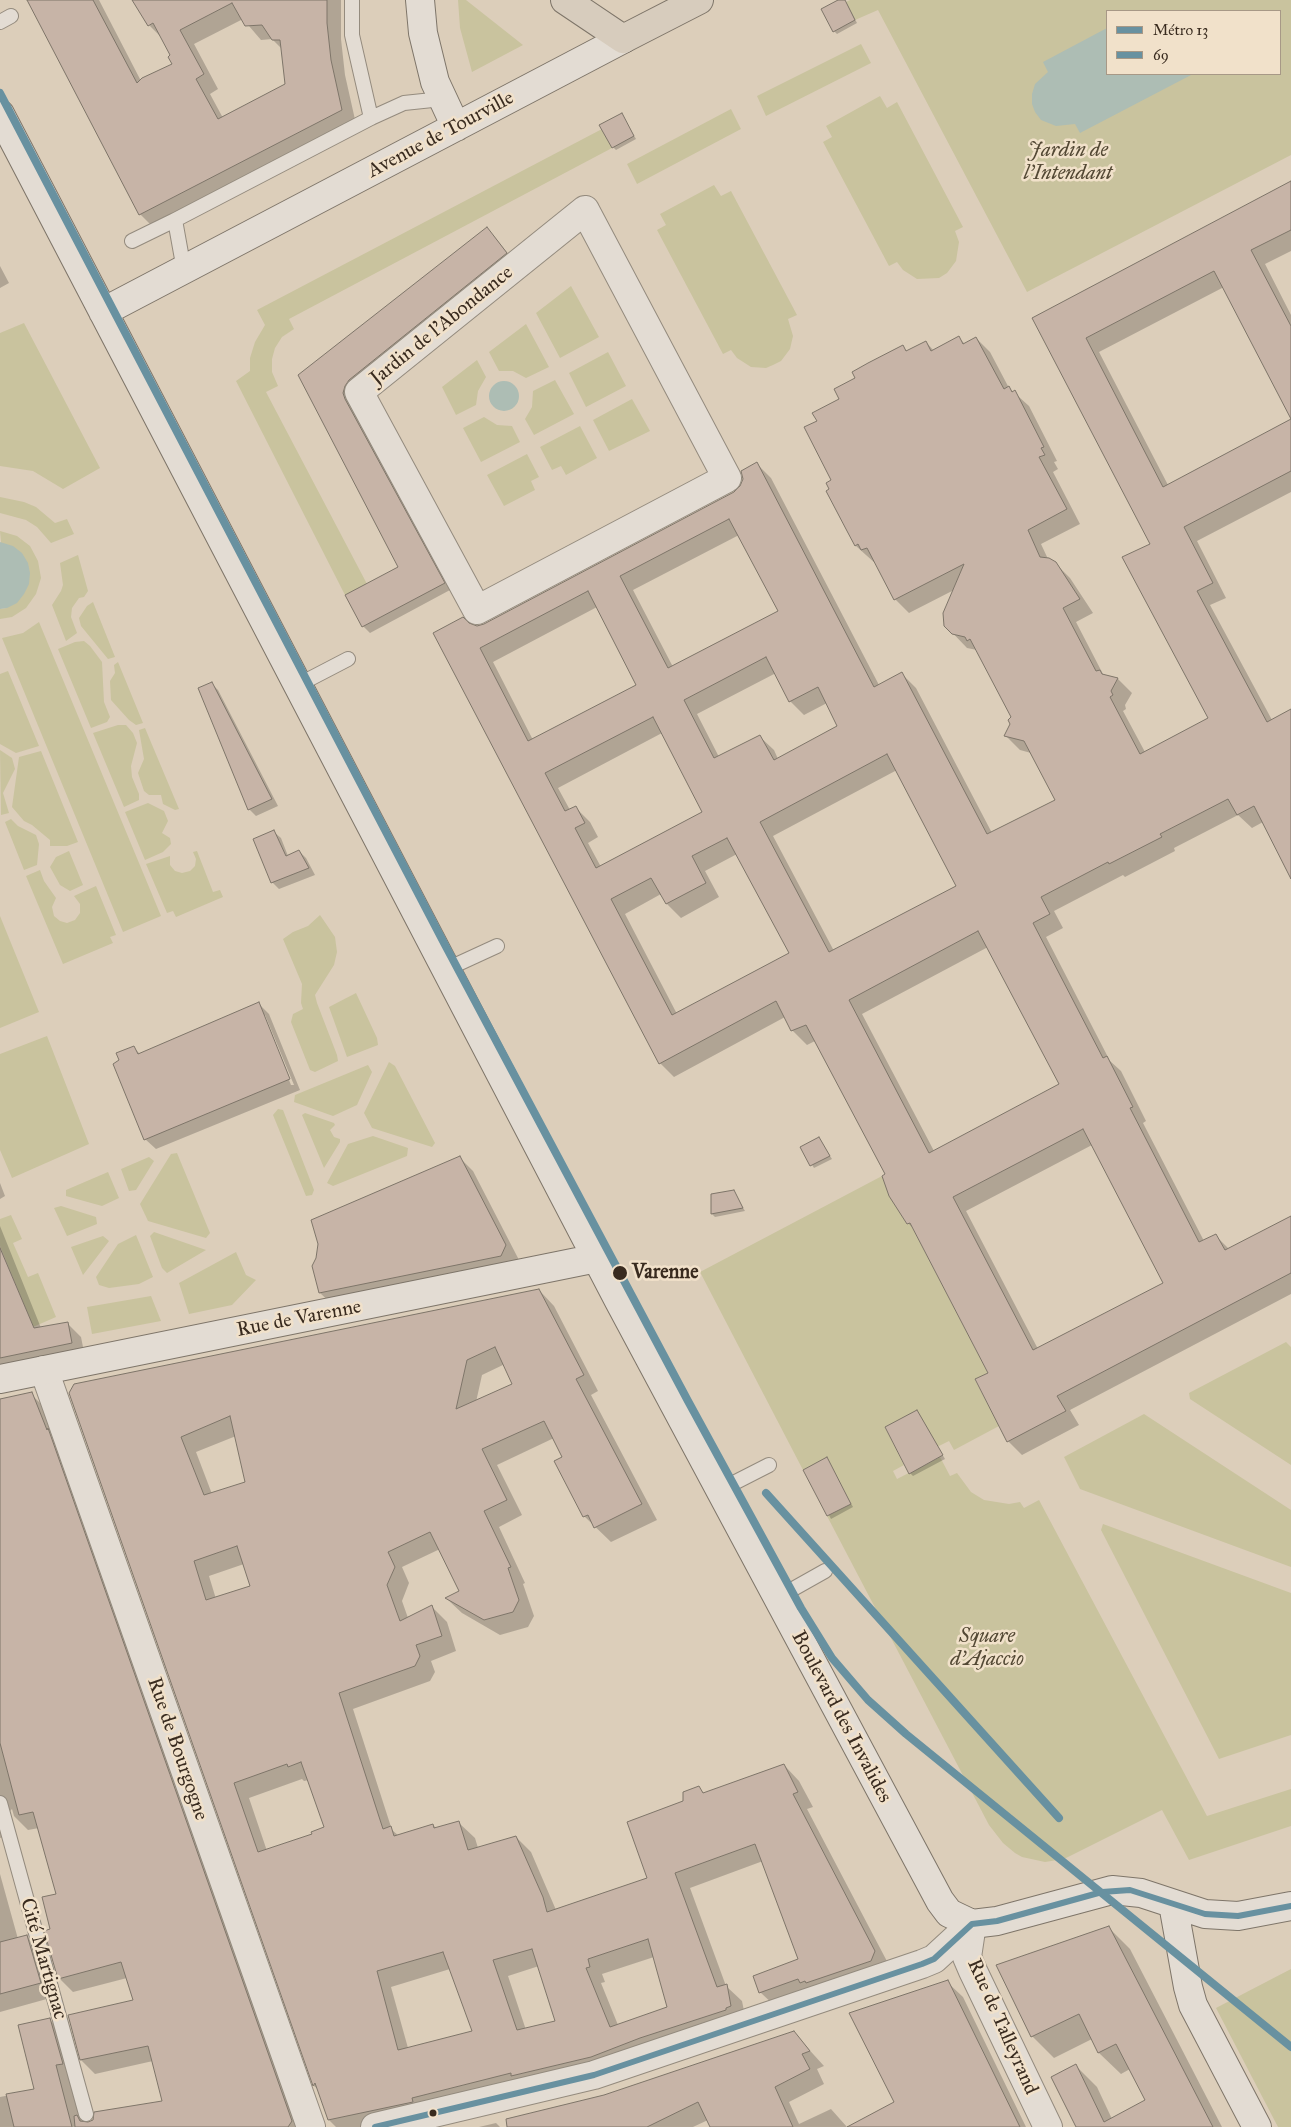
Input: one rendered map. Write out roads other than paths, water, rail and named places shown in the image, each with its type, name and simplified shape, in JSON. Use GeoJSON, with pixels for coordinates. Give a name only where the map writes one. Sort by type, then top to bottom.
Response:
{"type":"FeatureCollection","features":[{"type":"Feature","properties":{"kind":"main road"},"geometry":{"type":"LineString","coordinates":[[565,0],[624,39]]}},
{"type":"Feature","properties":{"kind":"main road","name":"Avenue de Tourville"},"geometry":{"type":"LineString","coordinates":[[624,39],[699,0]]}},
{"type":"Feature","properties":{"kind":"street"},"geometry":{"type":"LineString","coordinates":[[420,0],[423,32],[435,82],[456,127]]}},
{"type":"Feature","properties":{"kind":"street","name":"Avenue de Tourville"},"geometry":{"type":"LineString","coordinates":[[103,312],[624,39]]}},
{"type":"Feature","properties":{"kind":"street","name":"Boulevard des Invalides"},"geometry":{"type":"LineString","coordinates":[[0,114],[597,1258],[777,1598],[940,1900],[949,1913],[972,1924]]}},
{"type":"Feature","properties":{"kind":"street","name":"Jardin de l'Abondance"},"geometry":{"type":"LineString","coordinates":[[585,210],[728,478],[477,610],[359,392],[585,210]]}},
{"type":"Feature","properties":{"kind":"street","name":"Rue de Varenne"},"geometry":{"type":"LineString","coordinates":[[0,1379],[597,1258]]}},
{"type":"Feature","properties":{"kind":"street","name":"Rue de Bourgogne"},"geometry":{"type":"LineString","coordinates":[[44,1370],[311,2127]]}},
{"type":"Feature","properties":{"kind":"street"},"geometry":{"type":"LineString","coordinates":[[375,2127],[594,2075],[934,1959],[972,1924],[997,1921],[1112,1890],[1130,1890],[1205,1914],[1238,1916],[1291,1906]]}},
{"type":"Feature","properties":{"kind":"street"},"geometry":{"type":"LineString","coordinates":[[1173,1904],[1188,1987],[1193,2004],[1257,2127]]}},
{"type":"Feature","properties":{"kind":"street","name":"Rue de Talleyrand"},"geometry":{"type":"LineString","coordinates":[[972,1924],[967,1957],[1048,2127]]}},
{"type":"Feature","properties":{"kind":"lane"},"geometry":{"type":"LineString","coordinates":[[352,0],[352,34],[371,118]]}},
{"type":"Feature","properties":{"kind":"lane","name":"Avenue de Tourville"},"geometry":{"type":"LineString","coordinates":[[132,241],[371,118],[404,103],[442,100]]}},
{"type":"Feature","properties":{"kind":"lane"},"geometry":{"type":"LineString","coordinates":[[175,220],[184,270]]}},
{"type":"Feature","properties":{"kind":"lane"},"geometry":{"type":"LineString","coordinates":[[298,685],[348,659]]}},
{"type":"Feature","properties":{"kind":"lane"},"geometry":{"type":"LineString","coordinates":[[447,969],[498,946]]}},
{"type":"Feature","properties":{"kind":"lane"},"geometry":{"type":"LineString","coordinates":[[720,1490],[769,1465]]}},
{"type":"Feature","properties":{"kind":"lane"},"geometry":{"type":"LineString","coordinates":[[777,1598],[825,1571]]}},
{"type":"Feature","properties":{"kind":"lane","name":"Cité Martignac"},"geometry":{"type":"LineString","coordinates":[[0,1803],[86,2114]]}},
{"type":"Feature","properties":{"kind":"metro line","name":"13"},"geometry":{"type":"LineString","coordinates":[[0,93],[444,943],[688,1401],[801,1608],[832,1658],[868,1700],[906,1734],[1291,2047]]}},
{"type":"Feature","properties":{"kind":"metro line","name":"13"},"geometry":{"type":"LineString","coordinates":[[766,1493],[1059,1818]]}},
{"type":"Feature","properties":{"kind":"place","name":"Varenne"},"geometry":{"type":"Point","coordinates":[620,1273]}},
{"type":"Feature","properties":{"kind":"park label","name":"Jardin de l'Intendant"},"geometry":{"type":"Point","coordinates":[1068,162]}},
{"type":"Feature","properties":{"kind":"park label","name":"Square d'Ajaccio"},"geometry":{"type":"Point","coordinates":[987,1648]}}]}
